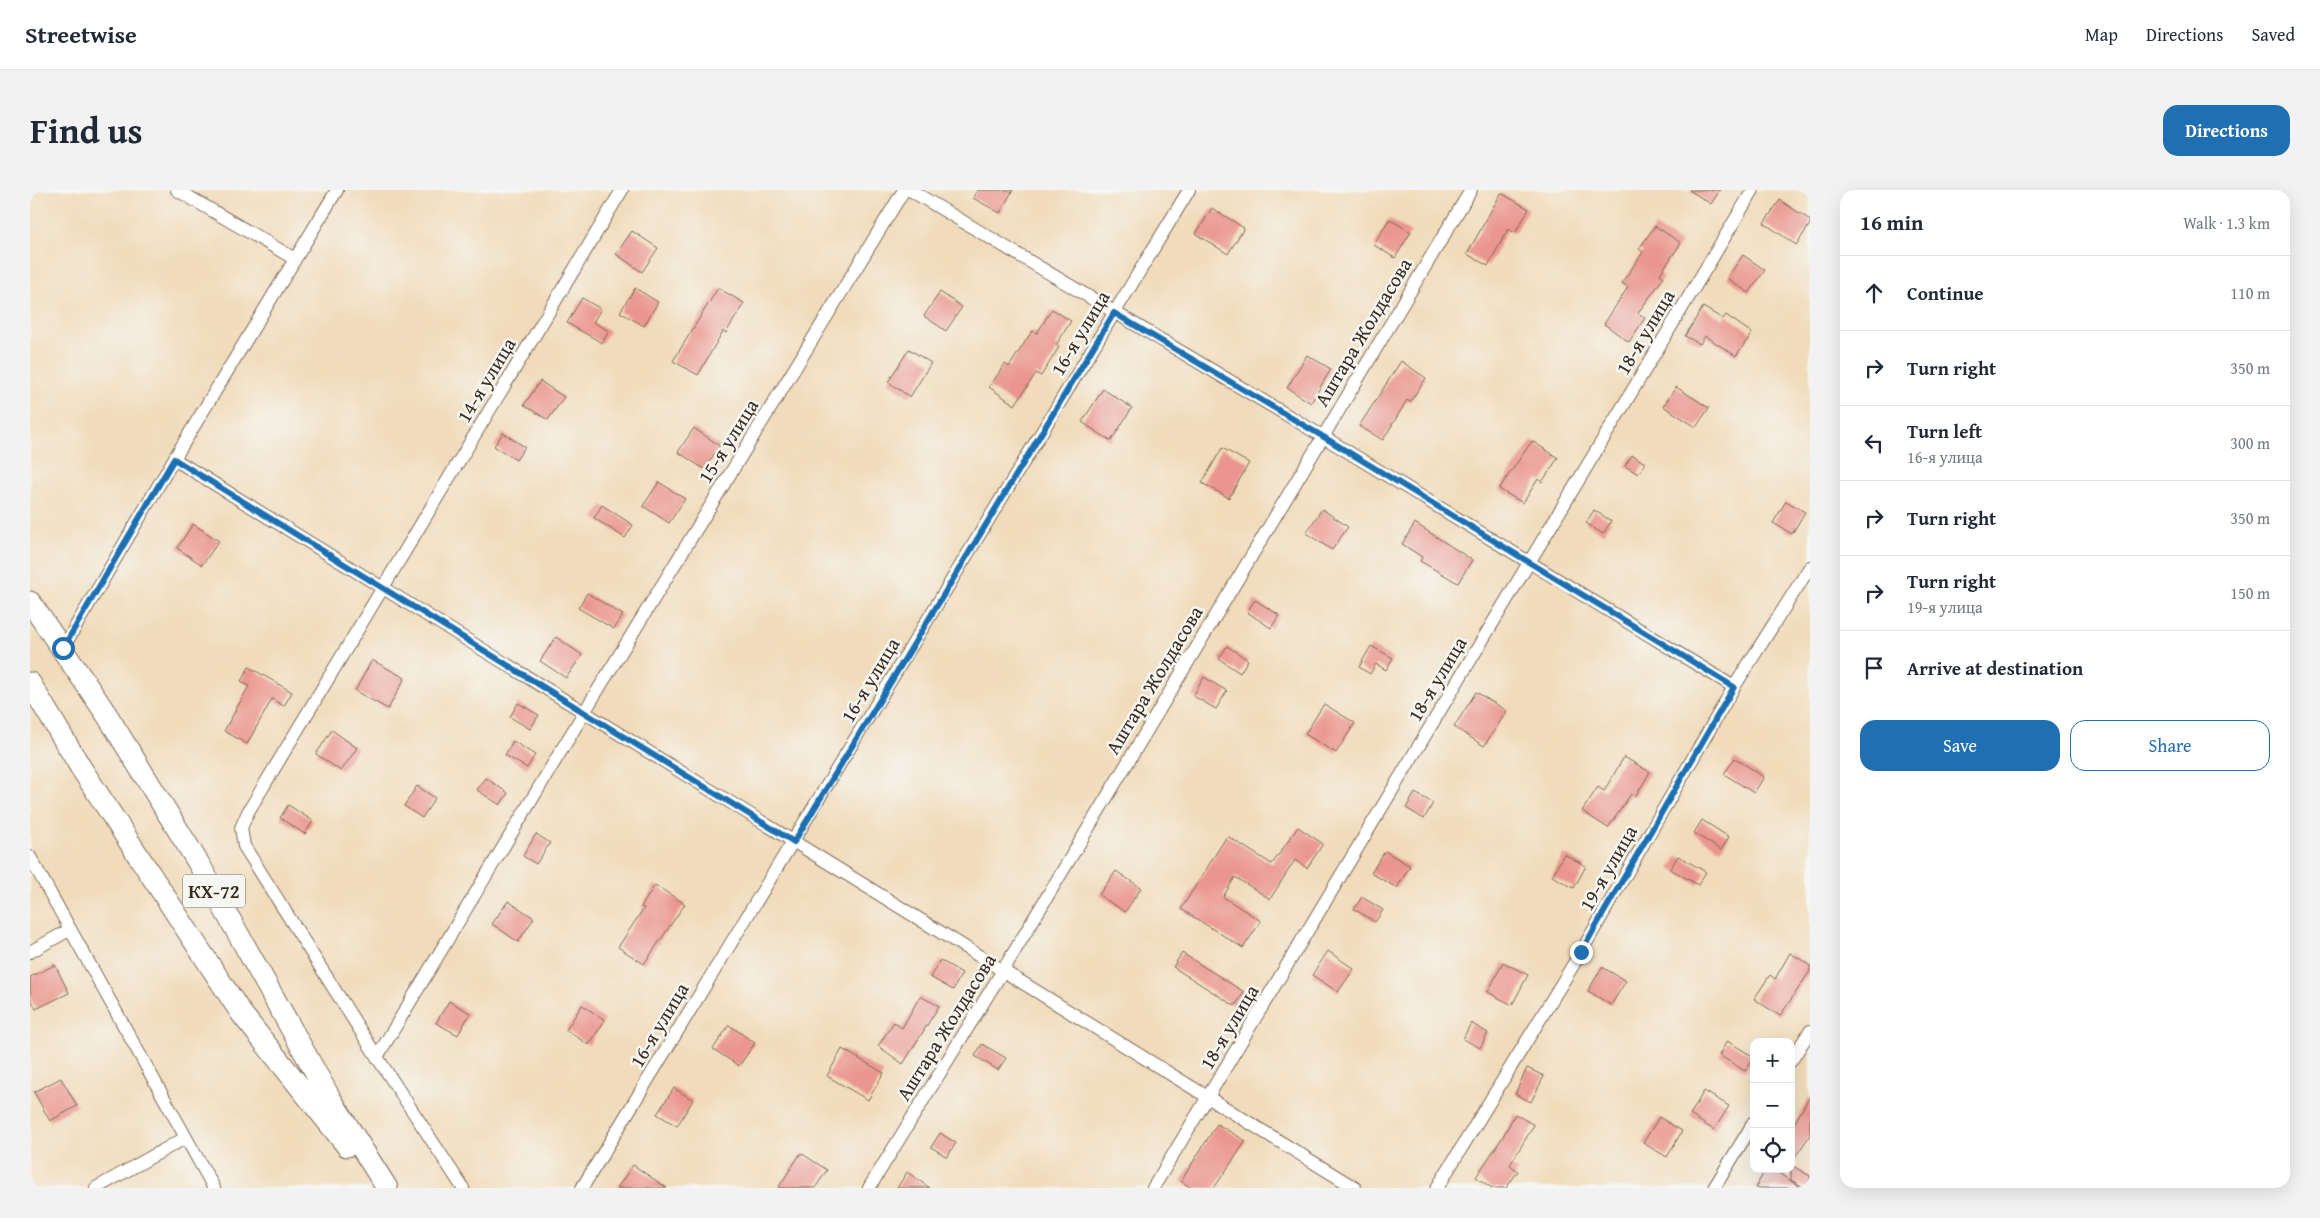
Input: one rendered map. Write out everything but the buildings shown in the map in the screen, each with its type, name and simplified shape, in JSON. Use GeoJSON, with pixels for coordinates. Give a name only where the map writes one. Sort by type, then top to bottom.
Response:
{"type":"FeatureCollection","features":[{"type":"Feature","properties":{"kind":"main road","name":"КХ-72"},"geometry":{"type":"LineString","coordinates":[[30,602],[107,715],[199,864],[330,1098],[387,1188]]}},
{"type":"Feature","properties":{"kind":"main road","name":"КХ-72"},"geometry":{"type":"LineString","coordinates":[[30,682],[81,768],[240,1013],[380,1188]]}},
{"type":"Feature","properties":{"kind":"street"},"geometry":{"type":"LineString","coordinates":[[177,190],[295,259]]}},
{"type":"Feature","properties":{"kind":"street"},"geometry":{"type":"LineString","coordinates":[[63,648],[174,459],[337,190]]}},
{"type":"Feature","properties":{"kind":"street","name":"14-я улица"},"geometry":{"type":"LineString","coordinates":[[463,1188],[377,1057],[244,846],[241,828],[253,804],[622,190]]}},
{"type":"Feature","properties":{"kind":"street","name":"15-я улица"},"geometry":{"type":"LineString","coordinates":[[377,1057],[584,711],[904,190]]}},
{"type":"Feature","properties":{"kind":"street"},"geometry":{"type":"LineString","coordinates":[[910,190],[1322,436],[1734,687]]}},
{"type":"Feature","properties":{"kind":"street","name":"16-я улица"},"geometry":{"type":"LineString","coordinates":[[582,1188],[1189,190]]}},
{"type":"Feature","properties":{"kind":"street","name":"Аштара Жолдасова"},"geometry":{"type":"LineString","coordinates":[[869,1188],[1002,972],[1471,190]]}},
{"type":"Feature","properties":{"kind":"street","name":"18-я улица"},"geometry":{"type":"LineString","coordinates":[[1153,1188],[1753,190]]}},
{"type":"Feature","properties":{"kind":"street"},"geometry":{"type":"LineString","coordinates":[[174,459],[584,711],[1002,972],[1355,1188]]}},
{"type":"Feature","properties":{"kind":"street","name":"19-я улица"},"geometry":{"type":"LineString","coordinates":[[1437,1188],[1581,952],[1734,687],[1810,567]]}},
{"type":"Feature","properties":{"kind":"street"},"geometry":{"type":"LineString","coordinates":[[30,857],[214,1188]]}},
{"type":"Feature","properties":{"kind":"street"},"geometry":{"type":"LineString","coordinates":[[30,952],[70,930]]}},
{"type":"Feature","properties":{"kind":"street"},"geometry":{"type":"LineString","coordinates":[[1795,1054],[1810,1030]]}},
{"type":"Feature","properties":{"kind":"street"},"geometry":{"type":"LineString","coordinates":[[1714,1188],[1750,1128]]}},
{"type":"Feature","properties":{"kind":"street"},"geometry":{"type":"LineString","coordinates":[[96,1188],[185,1138]]}},
{"type":"Feature","properties":{"kind":"route"},"geometry":{"type":"LineString","coordinates":[[63,648],[174,459],[794,842],[1114,313],[1322,436],[1734,687],[1581,952]]}}]}
